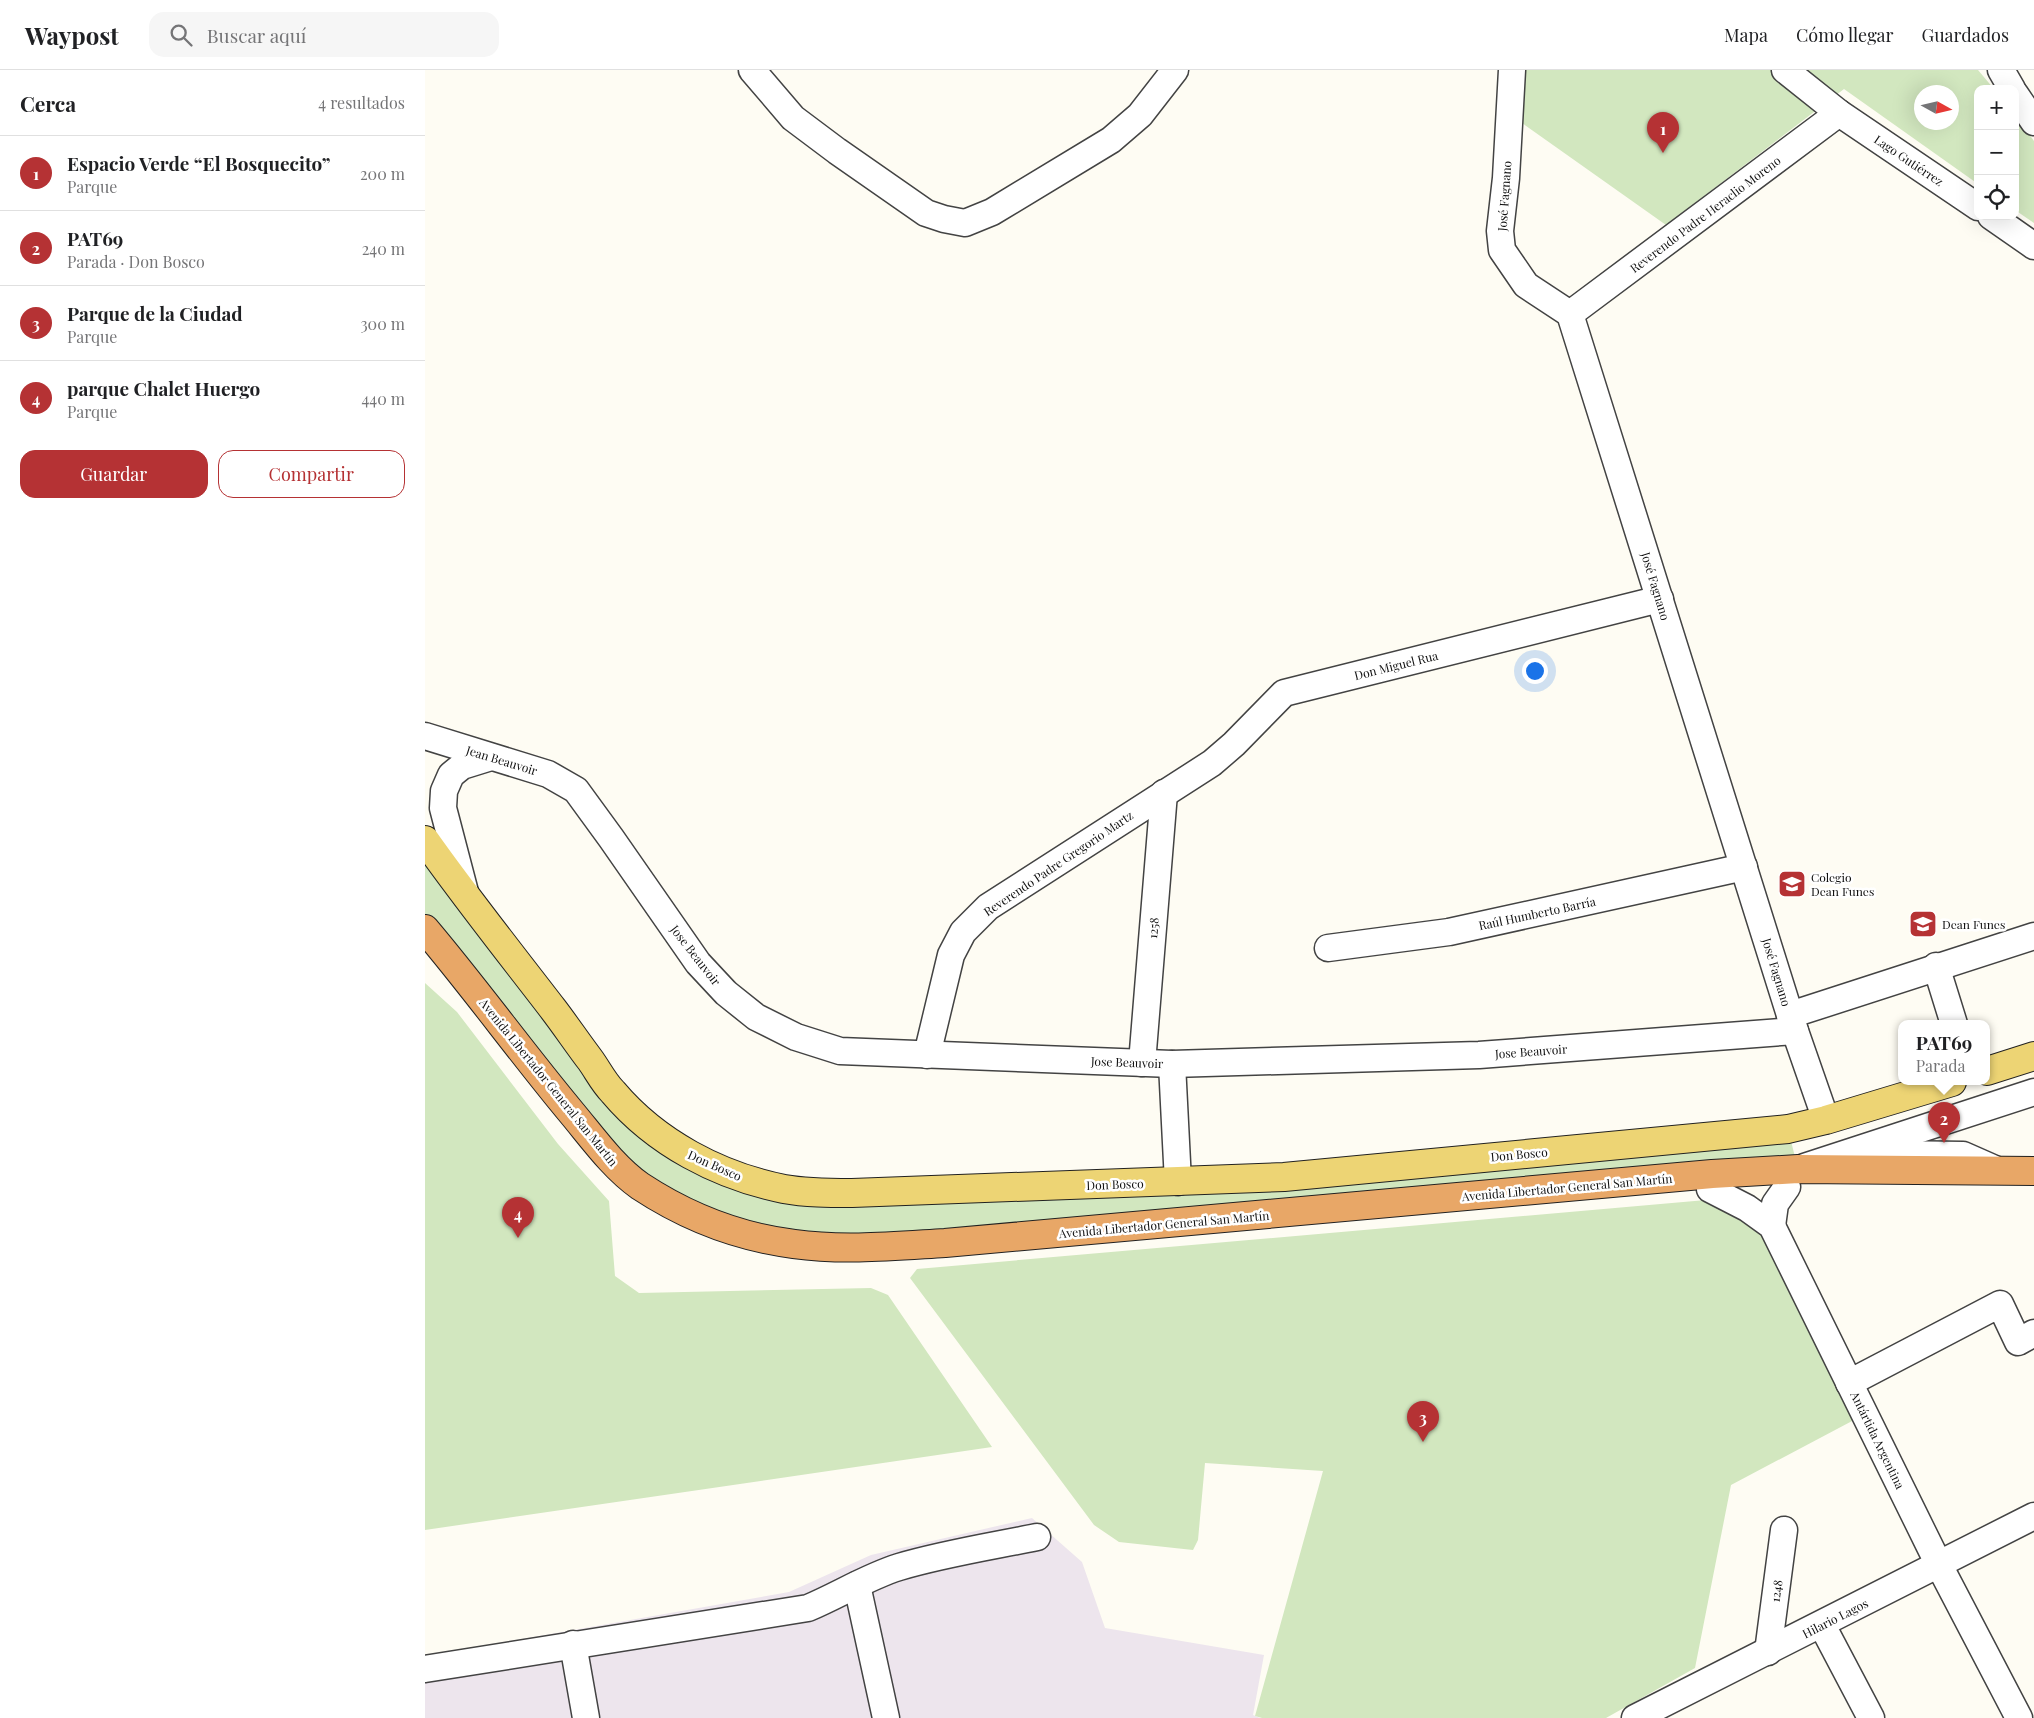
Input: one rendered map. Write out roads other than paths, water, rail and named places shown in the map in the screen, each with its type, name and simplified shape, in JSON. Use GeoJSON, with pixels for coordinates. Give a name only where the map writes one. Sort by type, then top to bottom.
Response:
{"type":"FeatureCollection","features":[{"type":"Feature","properties":{"kind":"highway","name":"Avenida Libertador General San Martín"},"geometry":{"type":"LineString","coordinates":[[425,929],[583,1127],[615,1164],[639,1185],[706,1222],[746,1235],[794,1244],[860,1248],[945,1243],[1633,1180],[1792,1178],[1997,1170],[2034,1171]]}},
{"type":"Feature","properties":{"kind":"highway","name":"Avenida Libertador General San Martín"},"geometry":{"type":"LineString","coordinates":[[425,954],[557,1122],[615,1186],[650,1210],[688,1230],[734,1250],[777,1260],[828,1263],[898,1261],[1352,1226],[1792,1178],[1870,1188],[2034,1187]]}},
{"type":"Feature","properties":{"kind":"main road","name":"Don Bosco"},"geometry":{"type":"LineString","coordinates":[[425,840],[467,899],[573,1036],[612,1092],[644,1124],[670,1143],[712,1166],[785,1189],[818,1193],[852,1193],[1284,1177],[1778,1130],[1826,1120],[1942,1085]]}},
{"type":"Feature","properties":{"kind":"main road"},"geometry":{"type":"LineString","coordinates":[[1990,1070],[2034,1056]]}},
{"type":"Feature","properties":{"kind":"street"},"geometry":{"type":"LineString","coordinates":[[753,70],[793,118],[837,151],[926,213],[965,223],[991,212],[1111,140],[1141,115],[1175,70]]}},
{"type":"Feature","properties":{"kind":"street","name":"José Fagnano"},"geometry":{"type":"LineString","coordinates":[[1512,70],[1506,178],[1500,231],[1502,250],[1526,284],[1570,314],[1792,1023],[1826,1120]]}},
{"type":"Feature","properties":{"kind":"street","name":"Lago Gutiérrez"},"geometry":{"type":"LineString","coordinates":[[1785,70],[1839,113],[1974,204]]}},
{"type":"Feature","properties":{"kind":"street"},"geometry":{"type":"LineString","coordinates":[[2001,70],[2023,101]]}},
{"type":"Feature","properties":{"kind":"street","name":"Reverendo Padre Heraclio Moreno"},"geometry":{"type":"LineString","coordinates":[[1570,314],[1839,113]]}},
{"type":"Feature","properties":{"kind":"street"},"geometry":{"type":"LineString","coordinates":[[1997,220],[2034,246]]}},
{"type":"Feature","properties":{"kind":"street","name":"Don Miguel Rua"},"geometry":{"type":"LineString","coordinates":[[1164,793],[1212,763],[1234,744],[1284,693],[1660,599]]}},
{"type":"Feature","properties":{"kind":"street","name":"Jean Beauvoir"},"geometry":{"type":"LineString","coordinates":[[425,736],[548,774],[575,790]]}},
{"type":"Feature","properties":{"kind":"street"},"geometry":{"type":"LineString","coordinates":[[467,899],[443,808],[444,791],[451,775],[462,766],[491,757]]}},
{"type":"Feature","properties":{"kind":"street","name":"Jose Beauvoir"},"geometry":{"type":"LineString","coordinates":[[575,790],[611,838],[698,963],[725,993],[756,1017],[796,1038],[840,1051],[1172,1064],[1479,1055],[1792,1023],[1928,969],[2034,936]]}},
{"type":"Feature","properties":{"kind":"street","name":"Reverendo Padre Gregorio Martz"},"geometry":{"type":"LineString","coordinates":[[927,1055],[951,955],[963,932],[988,907],[1164,793]]}},
{"type":"Feature","properties":{"kind":"street","name":"1258"},"geometry":{"type":"LineString","coordinates":[[1142,1063],[1164,793]]}},
{"type":"Feature","properties":{"kind":"street","name":"Raúl Humberto Barría"},"geometry":{"type":"LineString","coordinates":[[1328,948],[1449,932],[1744,868]]}},
{"type":"Feature","properties":{"kind":"street"},"geometry":{"type":"LineString","coordinates":[[1928,969],[1936,1020]]}},
{"type":"Feature","properties":{"kind":"street"},"geometry":{"type":"LineString","coordinates":[[1928,969],[1953,1020]]}},
{"type":"Feature","properties":{"kind":"street"},"geometry":{"type":"LineString","coordinates":[[1172,1064],[1178,1182]]}},
{"type":"Feature","properties":{"kind":"street"},"geometry":{"type":"LineString","coordinates":[[1772,1226],[1775,1204],[1792,1178],[2034,1092]]}},
{"type":"Feature","properties":{"kind":"street","name":"Antártida Argentina"},"geometry":{"type":"LineString","coordinates":[[1710,1188],[1747,1208],[1772,1226],[1938,1563],[2024,1715]]}},
{"type":"Feature","properties":{"kind":"street"},"geometry":{"type":"LineString","coordinates":[[1849,1383],[2000,1304],[2018,1342],[2034,1333]]}},
{"type":"Feature","properties":{"kind":"street","name":"Hilario Lagos"},"geometry":{"type":"LineString","coordinates":[[1635,1718],[2034,1516]]}},
{"type":"Feature","properties":{"kind":"street","name":"1248"},"geometry":{"type":"LineString","coordinates":[[1768,1652],[1784,1530]]}},
{"type":"Feature","properties":{"kind":"street"},"geometry":{"type":"LineString","coordinates":[[425,1669],[808,1608],[877,1575],[900,1567],[1037,1537]]}},
{"type":"Feature","properties":{"kind":"street"},"geometry":{"type":"LineString","coordinates":[[857,1585],[886,1718]]}},
{"type":"Feature","properties":{"kind":"street"},"geometry":{"type":"LineString","coordinates":[[1822,1624],[1871,1718]]}},
{"type":"Feature","properties":{"kind":"street"},"geometry":{"type":"LineString","coordinates":[[573,1644],[586,1718]]}},
{"type":"Feature","properties":{"kind":"place","name":"Espacio Verde “El Bosquecito”"},"geometry":{"type":"Point","coordinates":[1663,153]}},
{"type":"Feature","properties":{"kind":"place","name":"Colegio Dean Funes"},"geometry":{"type":"Point","coordinates":[1792,884]}},
{"type":"Feature","properties":{"kind":"place","name":"Dean Funes"},"geometry":{"type":"Point","coordinates":[1923,924]}},
{"type":"Feature","properties":{"kind":"place","name":"PAT69"},"geometry":{"type":"Point","coordinates":[1944,1143]}},
{"type":"Feature","properties":{"kind":"place","name":"parque Chalet Huergo"},"geometry":{"type":"Point","coordinates":[518,1238]}},
{"type":"Feature","properties":{"kind":"place","name":"Parque de la Ciudad"},"geometry":{"type":"Point","coordinates":[1423,1442]}}]}
